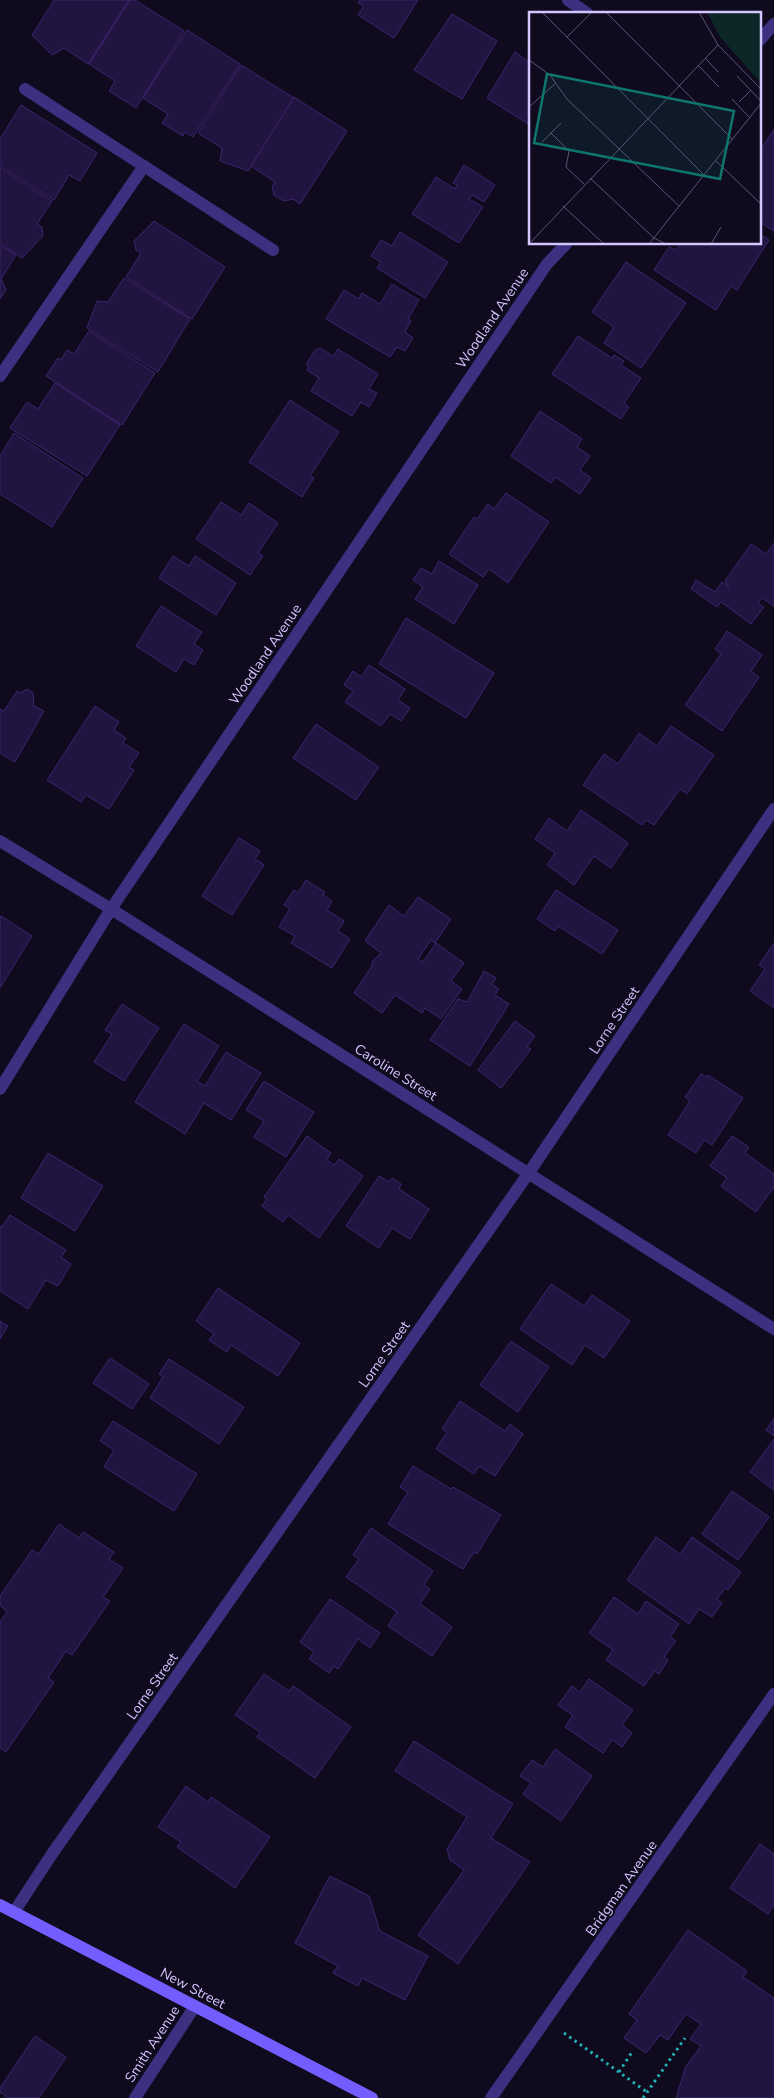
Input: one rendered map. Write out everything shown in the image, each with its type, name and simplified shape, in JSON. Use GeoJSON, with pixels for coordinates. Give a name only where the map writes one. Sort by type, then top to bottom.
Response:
{"type":"FeatureCollection","features":[{"type":"Feature","properties":{"kind":"main road","name":"New Street"},"geometry":{"type":"LineString","coordinates":[[0,1905],[372,2098]]}},
{"type":"Feature","properties":{"kind":"street"},"geometry":{"type":"LineString","coordinates":[[568,0],[585,12]]}},
{"type":"Feature","properties":{"kind":"street"},"geometry":{"type":"LineString","coordinates":[[762,38],[774,24]]}},
{"type":"Feature","properties":{"kind":"street"},"geometry":{"type":"LineString","coordinates":[[25,89],[273,250]]}},
{"type":"Feature","properties":{"kind":"street"},"geometry":{"type":"LineString","coordinates":[[0,376],[144,166]]}},
{"type":"Feature","properties":{"kind":"street","name":"Woodland Avenue"},"geometry":{"type":"LineString","coordinates":[[0,1089],[111,909],[547,264],[565,245]]}},
{"type":"Feature","properties":{"kind":"street","name":"Lorne Street"},"geometry":{"type":"LineString","coordinates":[[14,1912],[52,1854],[528,1174],[774,809]]}},
{"type":"Feature","properties":{"kind":"street","name":"Caroline Street"},"geometry":{"type":"LineString","coordinates":[[0,841],[111,909],[774,1329]]}},
{"type":"Feature","properties":{"kind":"street","name":"Bridgman Avenue"},"geometry":{"type":"LineString","coordinates":[[492,2098],[774,1694]]}},
{"type":"Feature","properties":{"kind":"street","name":"Smith Avenue"},"geometry":{"type":"LineString","coordinates":[[135,2098],[195,2006]]}},
{"type":"Feature","properties":{"kind":"path"},"geometry":{"type":"LineString","coordinates":[[546,2020],[647,2092]]}},
{"type":"Feature","properties":{"kind":"path"},"geometry":{"type":"LineString","coordinates":[[643,2098],[685,2038]]}},
{"type":"Feature","properties":{"kind":"path"},"geometry":{"type":"LineString","coordinates":[[619,2072],[632,2052]]}},
{"type":"Feature","properties":{"kind":"building"},"geometry":{"type":"Polygon","coordinates":[[[54,0],[129,0],[88,64],[64,48],[52,55],[32,35],[54,0]]]}},
{"type":"Feature","properties":{"kind":"building"},"geometry":{"type":"Polygon","coordinates":[[[130,0],[135,0],[184,31],[136,108],[109,91],[115,81],[89,64],[130,0]]]}},
{"type":"Feature","properties":{"kind":"building"},"geometry":{"type":"Polygon","coordinates":[[[360,0],[418,0],[394,38],[358,15],[364,6],[358,3],[360,0]]]}},
{"type":"Feature","properties":{"kind":"building"},"geometry":{"type":"Polygon","coordinates":[[[452,14],[497,41],[462,99],[414,70],[452,14]]]}},
{"type":"Feature","properties":{"kind":"building"},"geometry":{"type":"Polygon","coordinates":[[[187,30],[240,64],[193,137],[185,132],[183,136],[162,123],[168,114],[143,98],[187,30]]]}},
{"type":"Feature","properties":{"kind":"building"},"geometry":{"type":"Polygon","coordinates":[[[515,52],[529,62],[529,124],[487,98],[515,52]]]}},
{"type":"Feature","properties":{"kind":"building"},"geometry":{"type":"Polygon","coordinates":[[[241,65],[294,98],[248,171],[220,161],[222,148],[198,133],[241,65]]]}},
{"type":"Feature","properties":{"kind":"building"},"geometry":{"type":"Polygon","coordinates":[[[294,97],[347,131],[300,204],[293,199],[284,201],[274,195],[272,187],[275,182],[251,166],[294,97]]]}},
{"type":"Feature","properties":{"kind":"building"},"geometry":{"type":"Polygon","coordinates":[[[21,105],[97,153],[80,181],[69,175],[54,200],[0,166],[0,139],[21,105]]]}},
{"type":"Feature","properties":{"kind":"building"},"geometry":{"type":"Polygon","coordinates":[[[774,129],[774,231],[762,223],[762,148],[774,129]]]}},
{"type":"Feature","properties":{"kind":"building"},"geometry":{"type":"Polygon","coordinates":[[[464,165],[495,185],[484,202],[472,195],[469,199],[483,207],[459,243],[412,214],[436,177],[455,189],[457,185],[453,183],[464,165]]]}},
{"type":"Feature","properties":{"kind":"building"},"geometry":{"type":"Polygon","coordinates":[[[0,168],[52,201],[37,224],[42,227],[43,236],[22,258],[0,243],[0,168]]]}},
{"type":"Feature","properties":{"kind":"building"},"geometry":{"type":"Polygon","coordinates":[[[154,221],[225,267],[192,319],[126,277],[141,253],[136,250],[134,241],[154,221]]]}},
{"type":"Feature","properties":{"kind":"building"},"geometry":{"type":"Polygon","coordinates":[[[400,232],[448,262],[425,298],[377,268],[381,262],[371,256],[381,240],[392,246],[400,232]]]}},
{"type":"Feature","properties":{"kind":"building"},"geometry":{"type":"Polygon","coordinates":[[[762,235],[769,240],[737,290],[731,286],[716,310],[654,270],[669,247],[676,250],[679,245],[762,245],[762,235]]]}},
{"type":"Feature","properties":{"kind":"building"},"geometry":{"type":"Polygon","coordinates":[[[0,245],[16,255],[1,279],[6,290],[0,299],[0,245]]]}},
{"type":"Feature","properties":{"kind":"building"},"geometry":{"type":"Polygon","coordinates":[[[626,262],[686,303],[641,368],[604,343],[614,327],[592,312],[626,262]]]}},
{"type":"Feature","properties":{"kind":"building"},"geometry":{"type":"Polygon","coordinates":[[[124,278],[190,319],[158,372],[87,328],[97,301],[108,302],[124,278]]]}},
{"type":"Feature","properties":{"kind":"building"},"geometry":{"type":"Polygon","coordinates":[[[392,284],[419,300],[408,319],[411,321],[405,332],[413,338],[405,351],[397,347],[390,357],[326,319],[344,290],[359,299],[362,293],[380,304],[392,284]]]}},
{"type":"Feature","properties":{"kind":"building"},"geometry":{"type":"Polygon","coordinates":[[[89,331],[155,373],[122,425],[46,376],[58,358],[61,360],[67,350],[74,354],[89,331]]]}},
{"type":"Feature","properties":{"kind":"building"},"geometry":{"type":"Polygon","coordinates":[[[578,336],[612,358],[614,355],[624,361],[621,365],[641,378],[624,403],[629,407],[621,419],[552,374],[578,336]]]}},
{"type":"Feature","properties":{"kind":"building"},"geometry":{"type":"Polygon","coordinates":[[[320,348],[333,356],[338,349],[378,374],[369,389],[377,393],[369,407],[361,402],[352,416],[311,391],[319,378],[307,370],[309,367],[306,365],[315,350],[320,348]]]}},
{"type":"Feature","properties":{"kind":"building"},"geometry":{"type":"Polygon","coordinates":[[[55,383],[120,425],[87,476],[10,428],[27,402],[38,409],[55,383]]]}},
{"type":"Feature","properties":{"kind":"building"},"geometry":{"type":"Polygon","coordinates":[[[290,400],[339,432],[310,476],[314,478],[302,497],[249,462],[290,400]]]}},
{"type":"Feature","properties":{"kind":"building"},"geometry":{"type":"Polygon","coordinates":[[[540,411],[582,439],[577,447],[590,456],[580,470],[591,478],[580,494],[555,477],[551,483],[511,456],[540,411]]]}},
{"type":"Feature","properties":{"kind":"building"},"geometry":{"type":"Polygon","coordinates":[[[14,433],[83,478],[52,527],[0,494],[0,456],[14,433]]]}},
{"type":"Feature","properties":{"kind":"building"},"geometry":{"type":"Polygon","coordinates":[[[506,493],[549,522],[508,583],[489,569],[483,577],[449,554],[474,517],[477,519],[488,504],[494,509],[506,493]]]}},
{"type":"Feature","properties":{"kind":"building"},"geometry":{"type":"Polygon","coordinates":[[[221,502],[241,515],[249,503],[278,523],[258,553],[263,556],[250,575],[196,539],[221,502]]]}},
{"type":"Feature","properties":{"kind":"building"},"geometry":{"type":"Polygon","coordinates":[[[774,543],[774,606],[762,598],[758,603],[764,607],[751,624],[721,602],[717,607],[691,589],[696,580],[715,592],[722,582],[729,587],[725,581],[751,544],[766,554],[774,543]]]}},
{"type":"Feature","properties":{"kind":"building"},"geometry":{"type":"Polygon","coordinates":[[[173,556],[189,566],[195,556],[236,583],[216,615],[159,578],[173,556]]]}},
{"type":"Feature","properties":{"kind":"building"},"geometry":{"type":"Polygon","coordinates":[[[439,561],[478,585],[454,624],[415,599],[423,587],[413,580],[421,568],[432,574],[439,561]]]}},
{"type":"Feature","properties":{"kind":"building"},"geometry":{"type":"Polygon","coordinates":[[[161,606],[202,632],[194,644],[203,650],[194,665],[184,659],[176,672],[136,646],[161,606]]]}},
{"type":"Feature","properties":{"kind":"building"},"geometry":{"type":"Polygon","coordinates":[[[406,618],[494,673],[466,718],[379,664],[406,618]]]}},
{"type":"Feature","properties":{"kind":"building"},"geometry":{"type":"Polygon","coordinates":[[[727,631],[762,655],[751,671],[759,677],[722,731],[685,705],[721,654],[715,649],[727,631]]]}},
{"type":"Feature","properties":{"kind":"building"},"geometry":{"type":"Polygon","coordinates":[[[369,665],[405,689],[398,700],[410,708],[401,721],[390,714],[381,726],[345,702],[353,691],[344,685],[353,671],[361,677],[369,665]]]}},
{"type":"Feature","properties":{"kind":"building"},"geometry":{"type":"Polygon","coordinates":[[[27,689],[33,693],[34,706],[44,711],[15,762],[0,753],[0,709],[4,711],[17,691],[21,693],[27,689]]]}},
{"type":"Feature","properties":{"kind":"building"},"geometry":{"type":"Polygon","coordinates":[[[95,706],[119,722],[114,730],[126,738],[123,743],[139,753],[129,767],[134,770],[109,809],[86,795],[81,802],[47,780],[95,706]]]}},
{"type":"Feature","properties":{"kind":"building"},"geometry":{"type":"Polygon","coordinates":[[[316,724],[379,767],[356,800],[293,758],[316,724]]]}},
{"type":"Feature","properties":{"kind":"building"},"geometry":{"type":"Polygon","coordinates":[[[671,726],[714,755],[687,794],[680,789],[654,825],[646,820],[642,825],[583,785],[604,754],[618,764],[639,733],[657,746],[671,726]]]}},
{"type":"Feature","properties":{"kind":"building"},"geometry":{"type":"Polygon","coordinates":[[[581,810],[628,843],[611,868],[594,856],[574,885],[547,865],[555,853],[535,839],[549,818],[567,831],[581,810]]]}},
{"type":"Feature","properties":{"kind":"building"},"geometry":{"type":"Polygon","coordinates":[[[239,838],[260,851],[255,859],[264,865],[232,915],[202,896],[239,838]]]}},
{"type":"Feature","properties":{"kind":"building"},"geometry":{"type":"Polygon","coordinates":[[[306,880],[325,892],[323,895],[332,901],[327,910],[344,921],[338,931],[350,939],[332,968],[291,943],[295,936],[279,927],[290,908],[284,905],[294,890],[298,893],[306,880]]]}},
{"type":"Feature","properties":{"kind":"building"},"geometry":{"type":"Polygon","coordinates":[[[556,890],[618,930],[602,954],[558,926],[555,931],[537,919],[556,890]]]}},
{"type":"Feature","properties":{"kind":"building"},"geometry":{"type":"Polygon","coordinates":[[[418,897],[451,919],[435,943],[431,940],[418,959],[423,962],[436,943],[464,963],[451,981],[462,989],[441,1019],[425,1008],[422,1013],[395,995],[382,1013],[354,993],[372,966],[372,962],[381,953],[365,941],[389,905],[404,916],[418,897]]]}},
{"type":"Feature","properties":{"kind":"building"},"geometry":{"type":"Polygon","coordinates":[[[0,917],[32,936],[0,988],[0,917]]]}},
{"type":"Feature","properties":{"kind":"building"},"geometry":{"type":"Polygon","coordinates":[[[774,943],[774,1008],[750,991],[765,969],[759,965],[774,943]]]}},
{"type":"Feature","properties":{"kind":"building"},"geometry":{"type":"Polygon","coordinates":[[[484,971],[496,978],[492,984],[499,989],[495,995],[509,1004],[470,1066],[430,1040],[458,999],[467,1002],[484,971]]]}},
{"type":"Feature","properties":{"kind":"building"},"geometry":{"type":"Polygon","coordinates":[[[122,1004],[159,1028],[124,1081],[94,1062],[112,1034],[105,1030],[122,1004]]]}},
{"type":"Feature","properties":{"kind":"building"},"geometry":{"type":"Polygon","coordinates":[[[515,1021],[535,1036],[527,1047],[531,1049],[501,1088],[478,1070],[515,1021]]]}},
{"type":"Feature","properties":{"kind":"building"},"geometry":{"type":"Polygon","coordinates":[[[184,1024],[219,1046],[197,1081],[205,1086],[226,1052],[261,1073],[231,1120],[204,1103],[185,1134],[135,1102],[184,1024]]]}},
{"type":"Feature","properties":{"kind":"building"},"geometry":{"type":"Polygon","coordinates":[[[701,1074],[707,1077],[708,1075],[743,1098],[712,1145],[704,1140],[696,1153],[668,1135],[690,1101],[685,1097],[701,1074]]]}},
{"type":"Feature","properties":{"kind":"building"},"geometry":{"type":"Polygon","coordinates":[[[264,1081],[314,1112],[286,1157],[254,1137],[264,1121],[246,1110],[264,1081]]]}},
{"type":"Feature","properties":{"kind":"building"},"geometry":{"type":"Polygon","coordinates":[[[307,1136],[331,1153],[327,1160],[334,1165],[339,1159],[363,1176],[319,1238],[288,1215],[283,1222],[262,1206],[267,1199],[264,1197],[307,1136]]]}},
{"type":"Feature","properties":{"kind":"building"},"geometry":{"type":"Polygon","coordinates":[[[732,1136],[749,1147],[745,1153],[774,1174],[774,1187],[756,1212],[721,1186],[727,1178],[710,1166],[732,1136]]]}},
{"type":"Feature","properties":{"kind":"building"},"geometry":{"type":"Polygon","coordinates":[[[48,1153],[103,1186],[75,1231],[21,1198],[48,1153]]]}},
{"type":"Feature","properties":{"kind":"building"},"geometry":{"type":"Polygon","coordinates":[[[379,1176],[389,1182],[392,1178],[401,1184],[399,1189],[429,1209],[410,1239],[392,1228],[379,1248],[346,1226],[379,1176]]]}},
{"type":"Feature","properties":{"kind":"building"},"geometry":{"type":"Polygon","coordinates":[[[10,1215],[66,1250],[61,1257],[71,1264],[58,1286],[46,1280],[28,1309],[0,1291],[0,1226],[2,1227],[10,1215]]]}},
{"type":"Feature","properties":{"kind":"building"},"geometry":{"type":"Polygon","coordinates":[[[551,1284],[584,1306],[592,1295],[630,1321],[604,1358],[585,1345],[572,1365],[520,1329],[551,1284]]]}},
{"type":"Feature","properties":{"kind":"building"},"geometry":{"type":"Polygon","coordinates":[[[218,1288],[300,1343],[278,1376],[231,1345],[227,1352],[209,1340],[214,1334],[196,1321],[218,1288]]]}},
{"type":"Feature","properties":{"kind":"building"},"geometry":{"type":"Polygon","coordinates":[[[0,1321],[8,1326],[0,1339],[0,1321]]]}},
{"type":"Feature","properties":{"kind":"building"},"geometry":{"type":"Polygon","coordinates":[[[511,1341],[549,1367],[518,1412],[480,1385],[511,1341]]]}},
{"type":"Feature","properties":{"kind":"building"},"geometry":{"type":"Polygon","coordinates":[[[110,1358],[149,1384],[132,1409],[93,1383],[110,1358]]]}},
{"type":"Feature","properties":{"kind":"building"},"geometry":{"type":"Polygon","coordinates":[[[169,1359],[244,1407],[219,1444],[150,1398],[163,1377],[159,1374],[169,1359]]]}},
{"type":"Feature","properties":{"kind":"building"},"geometry":{"type":"Polygon","coordinates":[[[460,1401],[505,1431],[510,1424],[523,1434],[495,1476],[479,1466],[474,1474],[436,1449],[447,1432],[442,1429],[460,1401]]]}},
{"type":"Feature","properties":{"kind":"building"},"geometry":{"type":"Polygon","coordinates":[[[774,1419],[774,1436],[766,1430],[774,1419]]]}},
{"type":"Feature","properties":{"kind":"building"},"geometry":{"type":"Polygon","coordinates":[[[113,1421],[197,1474],[174,1511],[104,1467],[114,1450],[100,1441],[113,1421]]]}},
{"type":"Feature","properties":{"kind":"building"},"geometry":{"type":"Polygon","coordinates":[[[774,1439],[774,1490],[750,1472],[774,1439]]]}},
{"type":"Feature","properties":{"kind":"building"},"geometry":{"type":"Polygon","coordinates":[[[413,1466],[451,1489],[453,1487],[501,1515],[477,1554],[474,1552],[463,1569],[388,1524],[408,1492],[400,1487],[413,1466]]]}},
{"type":"Feature","properties":{"kind":"building"},"geometry":{"type":"Polygon","coordinates":[[[732,1491],[769,1517],[738,1560],[702,1534],[732,1491]]]}},
{"type":"Feature","properties":{"kind":"building"},"geometry":{"type":"Polygon","coordinates":[[[59,1524],[79,1538],[83,1532],[114,1552],[109,1559],[123,1568],[103,1597],[110,1601],[72,1655],[66,1651],[48,1678],[54,1682],[6,1752],[0,1748],[0,1622],[7,1612],[0,1605],[0,1596],[32,1550],[39,1554],[59,1524]]]}},
{"type":"Feature","properties":{"kind":"building"},"geometry":{"type":"Polygon","coordinates":[[[371,1528],[433,1571],[424,1585],[430,1589],[420,1604],[452,1627],[432,1656],[388,1626],[397,1612],[346,1577],[359,1559],[353,1555],[371,1528]]]}},
{"type":"Feature","properties":{"kind":"building"},"geometry":{"type":"Polygon","coordinates":[[[656,1537],[680,1554],[692,1537],[741,1572],[728,1590],[725,1588],[717,1599],[722,1603],[712,1617],[699,1609],[689,1624],[627,1580],[656,1537]]]}},
{"type":"Feature","properties":{"kind":"building"},"geometry":{"type":"Polygon","coordinates":[[[614,1597],[638,1614],[646,1601],[679,1624],[670,1637],[676,1641],[664,1657],[668,1660],[659,1674],[655,1671],[644,1686],[606,1660],[613,1650],[589,1633],[614,1597]]]}},
{"type":"Feature","properties":{"kind":"building"},"geometry":{"type":"Polygon","coordinates":[[[330,1599],[380,1633],[370,1648],[358,1639],[338,1669],[334,1666],[329,1673],[309,1659],[314,1652],[300,1642],[330,1599]]]}},
{"type":"Feature","properties":{"kind":"building"},"geometry":{"type":"Polygon","coordinates":[[[264,1674],[289,1691],[293,1686],[351,1727],[315,1778],[257,1737],[260,1732],[235,1715],[264,1674]]]}},
{"type":"Feature","properties":{"kind":"building"},"geometry":{"type":"Polygon","coordinates":[[[589,1679],[633,1710],[622,1725],[632,1733],[622,1747],[612,1740],[603,1753],[565,1727],[573,1715],[558,1705],[572,1686],[580,1692],[589,1679]]]}},
{"type":"Feature","properties":{"kind":"building"},"geometry":{"type":"Polygon","coordinates":[[[414,1741],[513,1804],[491,1838],[530,1862],[458,1964],[418,1935],[464,1870],[450,1860],[447,1849],[467,1817],[395,1771],[414,1741]]]}},
{"type":"Feature","properties":{"kind":"building"},"geometry":{"type":"Polygon","coordinates":[[[555,1749],[592,1776],[561,1821],[523,1794],[531,1783],[520,1776],[532,1760],[543,1767],[555,1749]]]}},
{"type":"Feature","properties":{"kind":"building"},"geometry":{"type":"Polygon","coordinates":[[[186,1786],[208,1802],[211,1797],[270,1837],[235,1888],[177,1847],[181,1842],[158,1827],[186,1786]]]}},
{"type":"Feature","properties":{"kind":"building"},"geometry":{"type":"Polygon","coordinates":[[[760,1844],[774,1854],[774,1905],[768,1914],[730,1888],[760,1844]]]}},
{"type":"Feature","properties":{"kind":"building"},"geometry":{"type":"Polygon","coordinates":[[[330,1876],[369,1896],[380,1931],[428,1956],[405,2000],[362,1978],[358,1986],[333,1973],[338,1966],[295,1943],[330,1876]]]}},
{"type":"Feature","properties":{"kind":"building"},"geometry":{"type":"Polygon","coordinates":[[[688,1930],[747,1971],[743,1977],[774,1998],[774,2098],[676,2098],[686,2066],[701,2046],[690,2039],[701,2024],[686,2014],[668,2040],[660,2035],[646,2053],[624,2038],[637,2020],[629,2014],[688,1930]]]}},
{"type":"Feature","properties":{"kind":"building"},"geometry":{"type":"Polygon","coordinates":[[[35,2036],[66,2057],[39,2098],[5,2098],[6,2096],[0,2092],[0,2088],[35,2036]]]}}]}
